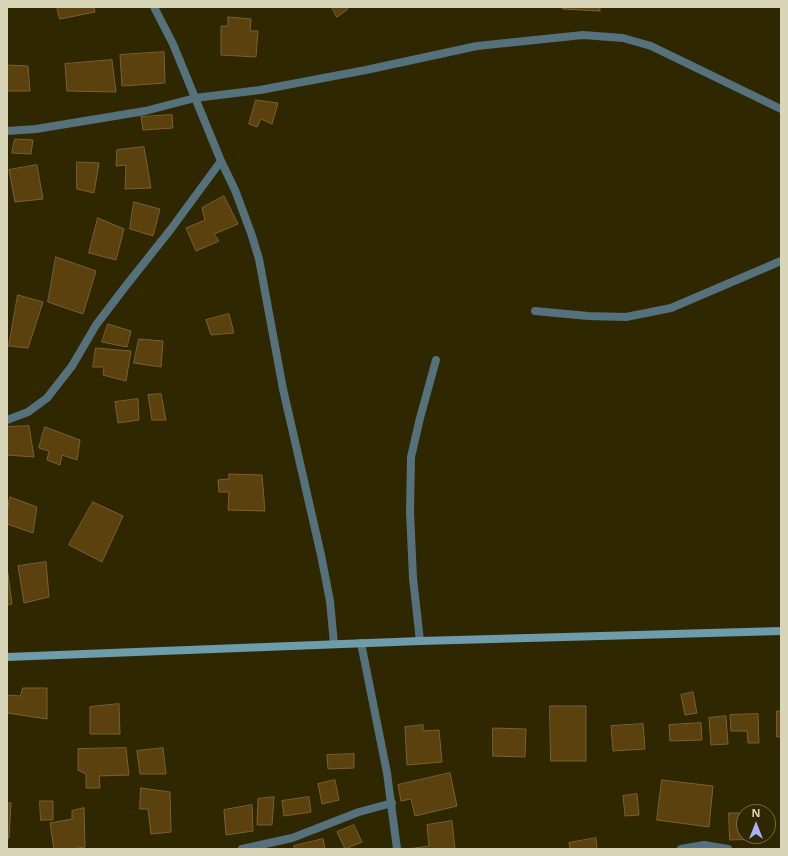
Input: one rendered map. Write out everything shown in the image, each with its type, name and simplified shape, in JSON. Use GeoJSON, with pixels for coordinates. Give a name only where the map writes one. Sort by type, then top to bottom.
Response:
{"type":"FeatureCollection","features":[{"type":"Feature","properties":{"kind":"street"},"geometry":{"type":"LineString","coordinates":[[154,7],[173,44],[234,190],[251,233],[259,259],[283,389],[330,601],[334,644]]}},
{"type":"Feature","properties":{"kind":"street"},"geometry":{"type":"LineString","coordinates":[[7,130],[36,129],[145,111],[195,98],[260,90],[366,70],[476,46],[583,35],[623,38],[651,46],[781,109]]}},
{"type":"Feature","properties":{"kind":"street"},"geometry":{"type":"LineString","coordinates":[[7,420],[28,412],[47,398],[72,366],[96,325],[124,287],[171,229],[221,161]]}},
{"type":"Feature","properties":{"kind":"street"},"geometry":{"type":"LineString","coordinates":[[535,311],[588,316],[626,317],[671,308],[781,261]]}},
{"type":"Feature","properties":{"kind":"street"},"geometry":{"type":"LineString","coordinates":[[420,641],[413,578],[410,519],[411,456],[436,360]]}},
{"type":"Feature","properties":{"kind":"street"},"geometry":{"type":"LineString","coordinates":[[7,657],[420,641],[781,631]]}},
{"type":"Feature","properties":{"kind":"street"},"geometry":{"type":"LineString","coordinates":[[361,643],[387,772],[397,849]]}},
{"type":"Feature","properties":{"kind":"street"},"geometry":{"type":"LineString","coordinates":[[242,849],[292,838],[359,812],[392,803]]}},
{"type":"Feature","properties":{"kind":"street"},"geometry":{"type":"LineString","coordinates":[[681,849],[704,845],[728,849]]}},
{"type":"Feature","properties":{"kind":"building"},"geometry":{"type":"Polygon","coordinates":[[[57,7],[94,7],[95,12],[60,19],[57,7]]]}},
{"type":"Feature","properties":{"kind":"building"},"geometry":{"type":"Polygon","coordinates":[[[332,7],[346,7],[348,9],[337,17],[332,7]]]}},
{"type":"Feature","properties":{"kind":"building"},"geometry":{"type":"Polygon","coordinates":[[[563,7],[600,7],[600,11],[563,9],[563,7]]]}},
{"type":"Feature","properties":{"kind":"building"},"geometry":{"type":"Polygon","coordinates":[[[228,17],[251,19],[250,31],[258,31],[256,57],[221,55],[221,26],[228,26],[228,17]]]}},
{"type":"Feature","properties":{"kind":"building"},"geometry":{"type":"Polygon","coordinates":[[[164,52],[165,83],[122,86],[120,55],[164,52]]]}},
{"type":"Feature","properties":{"kind":"building"},"geometry":{"type":"Polygon","coordinates":[[[112,60],[116,92],[67,91],[65,64],[112,60]]]}},
{"type":"Feature","properties":{"kind":"building"},"geometry":{"type":"Polygon","coordinates":[[[7,65],[28,66],[30,91],[7,91],[7,65]]]}},
{"type":"Feature","properties":{"kind":"building"},"geometry":{"type":"Polygon","coordinates":[[[256,100],[278,103],[272,124],[261,119],[257,127],[249,124],[256,100]]]}},
{"type":"Feature","properties":{"kind":"building"},"geometry":{"type":"Polygon","coordinates":[[[172,115],[173,128],[143,130],[141,117],[172,115]]]}},
{"type":"Feature","properties":{"kind":"building"},"geometry":{"type":"Polygon","coordinates":[[[15,139],[33,140],[31,154],[12,153],[15,139]]]}},
{"type":"Feature","properties":{"kind":"building"},"geometry":{"type":"Polygon","coordinates":[[[144,147],[151,188],[125,189],[126,165],[116,166],[117,150],[144,147]]]}},
{"type":"Feature","properties":{"kind":"building"},"geometry":{"type":"Polygon","coordinates":[[[77,162],[99,163],[94,193],[77,189],[77,162]]]}},
{"type":"Feature","properties":{"kind":"building"},"geometry":{"type":"Polygon","coordinates":[[[37,165],[43,199],[15,202],[9,170],[37,165]]]}},
{"type":"Feature","properties":{"kind":"building"},"geometry":{"type":"Polygon","coordinates":[[[224,196],[238,224],[214,234],[219,241],[196,251],[186,228],[205,220],[202,208],[224,196]]]}},
{"type":"Feature","properties":{"kind":"building"},"geometry":{"type":"Polygon","coordinates":[[[134,202],[160,209],[153,236],[130,229],[134,202]]]}},
{"type":"Feature","properties":{"kind":"building"},"geometry":{"type":"Polygon","coordinates":[[[98,218],[124,229],[116,260],[89,253],[98,218]]]}},
{"type":"Feature","properties":{"kind":"building"},"geometry":{"type":"Polygon","coordinates":[[[56,257],[96,271],[83,314],[48,302],[56,257]]]}},
{"type":"Feature","properties":{"kind":"building"},"geometry":{"type":"Polygon","coordinates":[[[18,295],[43,302],[28,348],[9,346],[18,295]]]}},
{"type":"Feature","properties":{"kind":"building"},"geometry":{"type":"Polygon","coordinates":[[[229,314],[234,333],[211,335],[206,320],[229,314]]]}},
{"type":"Feature","properties":{"kind":"building"},"geometry":{"type":"Polygon","coordinates":[[[108,324],[131,331],[127,347],[102,342],[108,324]]]}},
{"type":"Feature","properties":{"kind":"building"},"geometry":{"type":"Polygon","coordinates":[[[139,339],[163,341],[161,367],[134,363],[139,339]]]}},
{"type":"Feature","properties":{"kind":"building"},"geometry":{"type":"Polygon","coordinates":[[[96,348],[131,351],[126,381],[103,375],[104,367],[93,367],[96,348]]]}},
{"type":"Feature","properties":{"kind":"building"},"geometry":{"type":"Polygon","coordinates":[[[161,394],[166,420],[152,420],[148,395],[161,394]]]}},
{"type":"Feature","properties":{"kind":"building"},"geometry":{"type":"Polygon","coordinates":[[[138,399],[139,420],[118,423],[115,402],[138,399]]]}},
{"type":"Feature","properties":{"kind":"building"},"geometry":{"type":"Polygon","coordinates":[[[29,426],[34,457],[7,455],[7,427],[29,426]]]}},
{"type":"Feature","properties":{"kind":"building"},"geometry":{"type":"Polygon","coordinates":[[[45,427],[80,440],[77,460],[62,455],[60,465],[47,460],[49,451],[39,448],[45,427]]]}},
{"type":"Feature","properties":{"kind":"building"},"geometry":{"type":"Polygon","coordinates":[[[229,474],[262,475],[265,511],[228,510],[229,492],[219,492],[218,480],[229,479],[229,474]]]}},
{"type":"Feature","properties":{"kind":"building"},"geometry":{"type":"Polygon","coordinates":[[[10,497],[37,507],[33,533],[7,524],[7,513],[10,497]]]}},
{"type":"Feature","properties":{"kind":"building"},"geometry":{"type":"Polygon","coordinates":[[[93,502],[123,516],[102,562],[69,545],[93,502]]]}},
{"type":"Feature","properties":{"kind":"building"},"geometry":{"type":"Polygon","coordinates":[[[46,562],[49,597],[24,603],[18,566],[46,562]]]}},
{"type":"Feature","properties":{"kind":"building"},"geometry":{"type":"Polygon","coordinates":[[[7,567],[12,604],[7,605],[7,567]]]}},
{"type":"Feature","properties":{"kind":"building"},"geometry":{"type":"Polygon","coordinates":[[[23,688],[47,688],[47,719],[7,713],[7,695],[20,696],[23,688]]]}},
{"type":"Feature","properties":{"kind":"building"},"geometry":{"type":"Polygon","coordinates":[[[693,692],[697,713],[685,715],[681,695],[693,692]]]}},
{"type":"Feature","properties":{"kind":"building"},"geometry":{"type":"Polygon","coordinates":[[[119,704],[120,734],[90,734],[90,707],[119,704]]]}},
{"type":"Feature","properties":{"kind":"building"},"geometry":{"type":"Polygon","coordinates":[[[550,706],[586,706],[586,761],[551,761],[550,706]]]}},
{"type":"Feature","properties":{"kind":"building"},"geometry":{"type":"Polygon","coordinates":[[[777,711],[781,711],[781,737],[777,737],[777,711]]]}},
{"type":"Feature","properties":{"kind":"building"},"geometry":{"type":"Polygon","coordinates":[[[758,714],[759,743],[748,743],[747,731],[731,731],[730,715],[758,714]]]}},
{"type":"Feature","properties":{"kind":"building"},"geometry":{"type":"Polygon","coordinates":[[[726,716],[728,744],[711,745],[709,718],[726,716]]]}},
{"type":"Feature","properties":{"kind":"building"},"geometry":{"type":"Polygon","coordinates":[[[701,723],[702,740],[670,741],[669,725],[701,723]]]}},
{"type":"Feature","properties":{"kind":"building"},"geometry":{"type":"Polygon","coordinates":[[[643,724],[645,749],[613,751],[611,726],[643,724]]]}},
{"type":"Feature","properties":{"kind":"building"},"geometry":{"type":"Polygon","coordinates":[[[423,725],[423,731],[439,730],[442,762],[407,765],[405,727],[423,725]]]}},
{"type":"Feature","properties":{"kind":"building"},"geometry":{"type":"Polygon","coordinates":[[[493,728],[526,729],[525,757],[493,756],[493,728]]]}},
{"type":"Feature","properties":{"kind":"building"},"geometry":{"type":"Polygon","coordinates":[[[126,748],[129,775],[99,776],[100,788],[86,788],[86,774],[78,770],[78,749],[126,748]]]}},
{"type":"Feature","properties":{"kind":"building"},"geometry":{"type":"Polygon","coordinates":[[[163,748],[166,774],[140,774],[137,751],[163,748]]]}},
{"type":"Feature","properties":{"kind":"building"},"geometry":{"type":"Polygon","coordinates":[[[354,754],[354,768],[328,769],[327,755],[354,754]]]}},
{"type":"Feature","properties":{"kind":"building"},"geometry":{"type":"Polygon","coordinates":[[[450,773],[457,806],[415,816],[411,799],[401,801],[398,785],[450,773]]]}},
{"type":"Feature","properties":{"kind":"building"},"geometry":{"type":"Polygon","coordinates":[[[335,780],[339,800],[322,804],[318,784],[335,780]]]}},
{"type":"Feature","properties":{"kind":"building"},"geometry":{"type":"Polygon","coordinates":[[[662,780],[713,786],[709,827],[657,820],[662,780]]]}},
{"type":"Feature","properties":{"kind":"building"},"geometry":{"type":"Polygon","coordinates":[[[141,788],[170,792],[171,832],[151,834],[148,809],[140,809],[141,788]]]}},
{"type":"Feature","properties":{"kind":"building"},"geometry":{"type":"Polygon","coordinates":[[[637,794],[639,815],[625,816],[623,796],[637,794]]]}},
{"type":"Feature","properties":{"kind":"building"},"geometry":{"type":"Polygon","coordinates":[[[274,797],[272,825],[257,825],[258,799],[274,797]]]}},
{"type":"Feature","properties":{"kind":"building"},"geometry":{"type":"Polygon","coordinates":[[[309,797],[311,812],[284,816],[282,801],[309,797]]]}},
{"type":"Feature","properties":{"kind":"building"},"geometry":{"type":"Polygon","coordinates":[[[40,801],[53,801],[53,820],[41,820],[40,801]]]}},
{"type":"Feature","properties":{"kind":"building"},"geometry":{"type":"Polygon","coordinates":[[[11,803],[9,838],[7,839],[7,804],[11,803]]]}},
{"type":"Feature","properties":{"kind":"building"},"geometry":{"type":"Polygon","coordinates":[[[252,805],[253,831],[226,835],[224,810],[252,805]]]}},
{"type":"Feature","properties":{"kind":"building"},"geometry":{"type":"Polygon","coordinates":[[[84,808],[85,847],[54,849],[50,823],[72,819],[72,811],[84,808]]]}},
{"type":"Feature","properties":{"kind":"building"},"geometry":{"type":"Polygon","coordinates":[[[729,813],[736,813],[736,840],[730,840],[729,813]]]}},
{"type":"Feature","properties":{"kind":"building"},"geometry":{"type":"Polygon","coordinates":[[[452,821],[455,849],[408,849],[429,846],[427,825],[452,821]]]}},
{"type":"Feature","properties":{"kind":"building"},"geometry":{"type":"Polygon","coordinates":[[[354,825],[362,842],[345,849],[337,832],[354,825]]]}},
{"type":"Feature","properties":{"kind":"building"},"geometry":{"type":"Polygon","coordinates":[[[596,838],[597,849],[570,849],[569,843],[596,838]]]}},
{"type":"Feature","properties":{"kind":"building"},"geometry":{"type":"Polygon","coordinates":[[[323,839],[325,849],[294,849],[294,846],[323,839]]]}}]}
